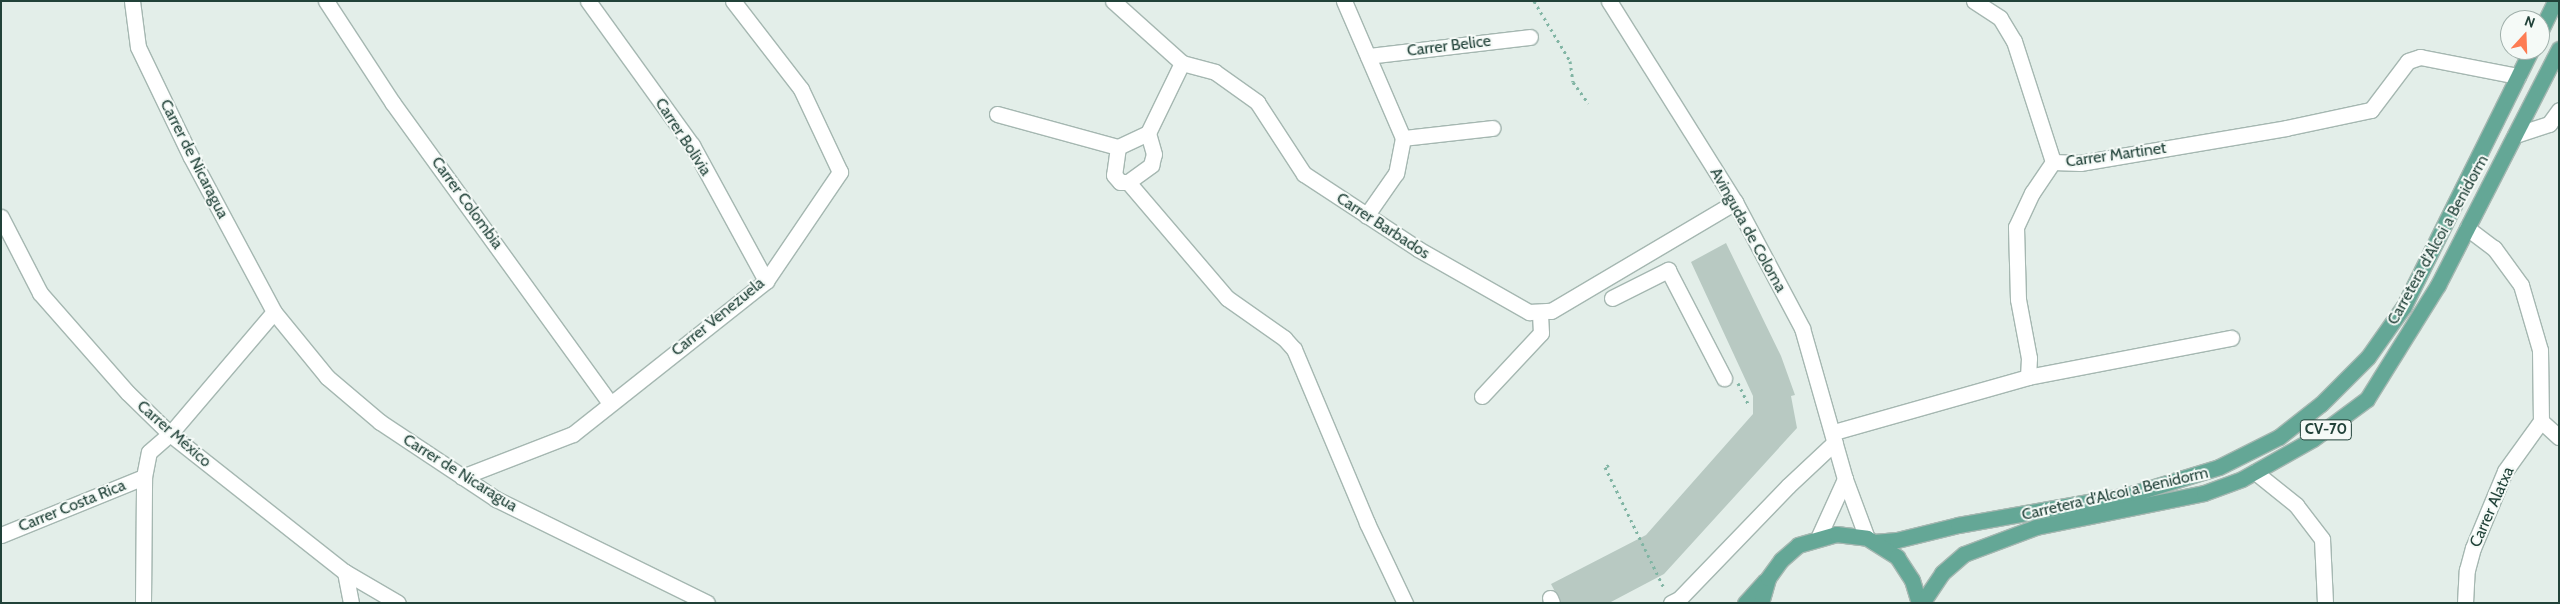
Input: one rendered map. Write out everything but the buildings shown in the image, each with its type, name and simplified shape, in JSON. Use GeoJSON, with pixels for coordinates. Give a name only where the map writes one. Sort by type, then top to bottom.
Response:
{"type":"FeatureCollection","features":[{"type":"Feature","properties":{"kind":"main road","name":"Carretera d'Alcoi a Benidorm"},"geometry":{"type":"LineString","coordinates":[[1920,603],[1942,573],[1964,554],[2036,527],[2204,493],[2255,472],[2313,439],[2367,399],[2438,284],[2559,49]]}},
{"type":"Feature","properties":{"kind":"main road","name":"Carretera d'Alcoi a Benidorm"},"geometry":{"type":"LineString","coordinates":[[1871,540],[1897,540],[1958,525],[2128,495],[2219,467],[2279,438],[2321,404],[2368,357],[2404,306],[2526,60]]}},
{"type":"Feature","properties":{"kind":"main road","name":"CV-70"},"geometry":{"type":"LineString","coordinates":[[1745,603],[1768,578],[1781,560],[1798,545],[1819,536],[1836,534],[1871,540],[1897,557],[1912,580],[1920,603]]}},
{"type":"Feature","properties":{"kind":"main road","name":"CV-70"},"geometry":{"type":"LineString","coordinates":[[1761,603],[1768,578]]}},
{"type":"Feature","properties":{"kind":"street","name":"Carrer de Nicaragua"},"geometry":{"type":"LineString","coordinates":[[132,1],[138,47],[191,157],[274,312],[327,377],[380,422],[496,499],[707,603]]}},
{"type":"Feature","properties":{"kind":"street","name":"Carrer Colombia"},"geometry":{"type":"LineString","coordinates":[[326,1],[392,102],[610,403]]}},
{"type":"Feature","properties":{"kind":"street","name":"Carrer Bolivia"},"geometry":{"type":"LineString","coordinates":[[588,1],[692,145],[766,281]]}},
{"type":"Feature","properties":{"kind":"street","name":"Carrer Venezuela"},"geometry":{"type":"LineString","coordinates":[[462,477],[574,434],[610,403],[766,281],[840,172],[801,89],[732,1]]}},
{"type":"Feature","properties":{"kind":"street"},"geometry":{"type":"LineString","coordinates":[[997,114],[1118,147],[1148,133],[1182,63],[1113,1]]}},
{"type":"Feature","properties":{"kind":"street"},"geometry":{"type":"LineString","coordinates":[[1344,1],[1403,138],[1396,173],[1366,216]]}},
{"type":"Feature","properties":{"kind":"street","name":"Avinguda de Coloma"},"geometry":{"type":"LineString","coordinates":[[1609,1],[1735,202],[1802,328],[1835,437],[1845,478],[1871,540]]}},
{"type":"Feature","properties":{"kind":"street"},"geometry":{"type":"LineString","coordinates":[[1974,1],[2000,18],[2014,41],[2053,162]]}},
{"type":"Feature","properties":{"kind":"street","name":"Carrer Belice"},"geometry":{"type":"LineString","coordinates":[[1368,56],[1530,37]]}},
{"type":"Feature","properties":{"kind":"street","name":"Carrer Martinet"},"geometry":{"type":"LineString","coordinates":[[2028,377],[2029,358],[2018,299],[2016,226],[2032,193],[2053,162],[2080,163],[2286,128],[2371,110],[2408,61],[2420,57],[2518,76]]}},
{"type":"Feature","properties":{"kind":"street","name":"Carrer Barbados"},"geometry":{"type":"LineString","coordinates":[[1182,63],[1216,72],[1256,102],[1304,174],[1366,216],[1498,295],[1529,312],[1540,313]]}},
{"type":"Feature","properties":{"kind":"street"},"geometry":{"type":"LineString","coordinates":[[2515,135],[2549,124],[2559,110]]}},
{"type":"Feature","properties":{"kind":"street"},"geometry":{"type":"LineString","coordinates":[[1403,138],[1492,128]]}},
{"type":"Feature","properties":{"kind":"street"},"geometry":{"type":"LineString","coordinates":[[1118,147],[1114,175],[1120,182],[1128,182],[1151,165],[1154,154],[1148,133]]}},
{"type":"Feature","properties":{"kind":"street"},"geometry":{"type":"LineString","coordinates":[[1128,182],[1227,298],[1284,338],[1294,350],[1367,523],[1405,603]]}},
{"type":"Feature","properties":{"kind":"street"},"geometry":{"type":"LineString","coordinates":[[1482,396],[1541,333],[1540,313],[1551,311],[1735,202]]}},
{"type":"Feature","properties":{"kind":"street","name":"Carrer México"},"geometry":{"type":"LineString","coordinates":[[1,218],[40,293],[128,393],[170,434],[344,572],[398,603]]}},
{"type":"Feature","properties":{"kind":"street"},"geometry":{"type":"LineString","coordinates":[[2467,228],[2494,248],[2521,285],[2540,350],[2541,421],[2559,436]]}},
{"type":"Feature","properties":{"kind":"street"},"geometry":{"type":"LineString","coordinates":[[1604,280],[1615,304],[1668,270],[1724,378]]}},
{"type":"Feature","properties":{"kind":"street"},"geometry":{"type":"LineString","coordinates":[[170,434],[274,312]]}},
{"type":"Feature","properties":{"kind":"street"},"geometry":{"type":"LineString","coordinates":[[1671,603],[1679,599],[1835,437],[2028,377],[2231,338]]}},
{"type":"Feature","properties":{"kind":"street","name":"Carrer Alatxa"},"geometry":{"type":"LineString","coordinates":[[2465,603],[2467,570],[2472,548],[2505,471],[2541,421]]}},
{"type":"Feature","properties":{"kind":"street","name":"Carrer Costa Rica"},"geometry":{"type":"LineString","coordinates":[[143,603],[144,477],[149,452],[170,434]]}},
{"type":"Feature","properties":{"kind":"street"},"geometry":{"type":"LineString","coordinates":[[2255,472],[2296,505],[2322,539],[2325,603]]}},
{"type":"Feature","properties":{"kind":"street","name":"Carrer Costa Rica"},"geometry":{"type":"LineString","coordinates":[[1,535],[144,477]]}},
{"type":"Feature","properties":{"kind":"street"},"geometry":{"type":"LineString","coordinates":[[1819,536],[1845,478]]}},
{"type":"Feature","properties":{"kind":"street"},"geometry":{"type":"LineString","coordinates":[[344,572],[352,603]]}},
{"type":"Feature","properties":{"kind":"path"},"geometry":{"type":"LineString","coordinates":[[1534,1],[1570,60],[1573,82],[1588,103]]}},
{"type":"Feature","properties":{"kind":"path"},"geometry":{"type":"LineString","coordinates":[[1610,465],[1605,467],[1671,603]]}}]}
